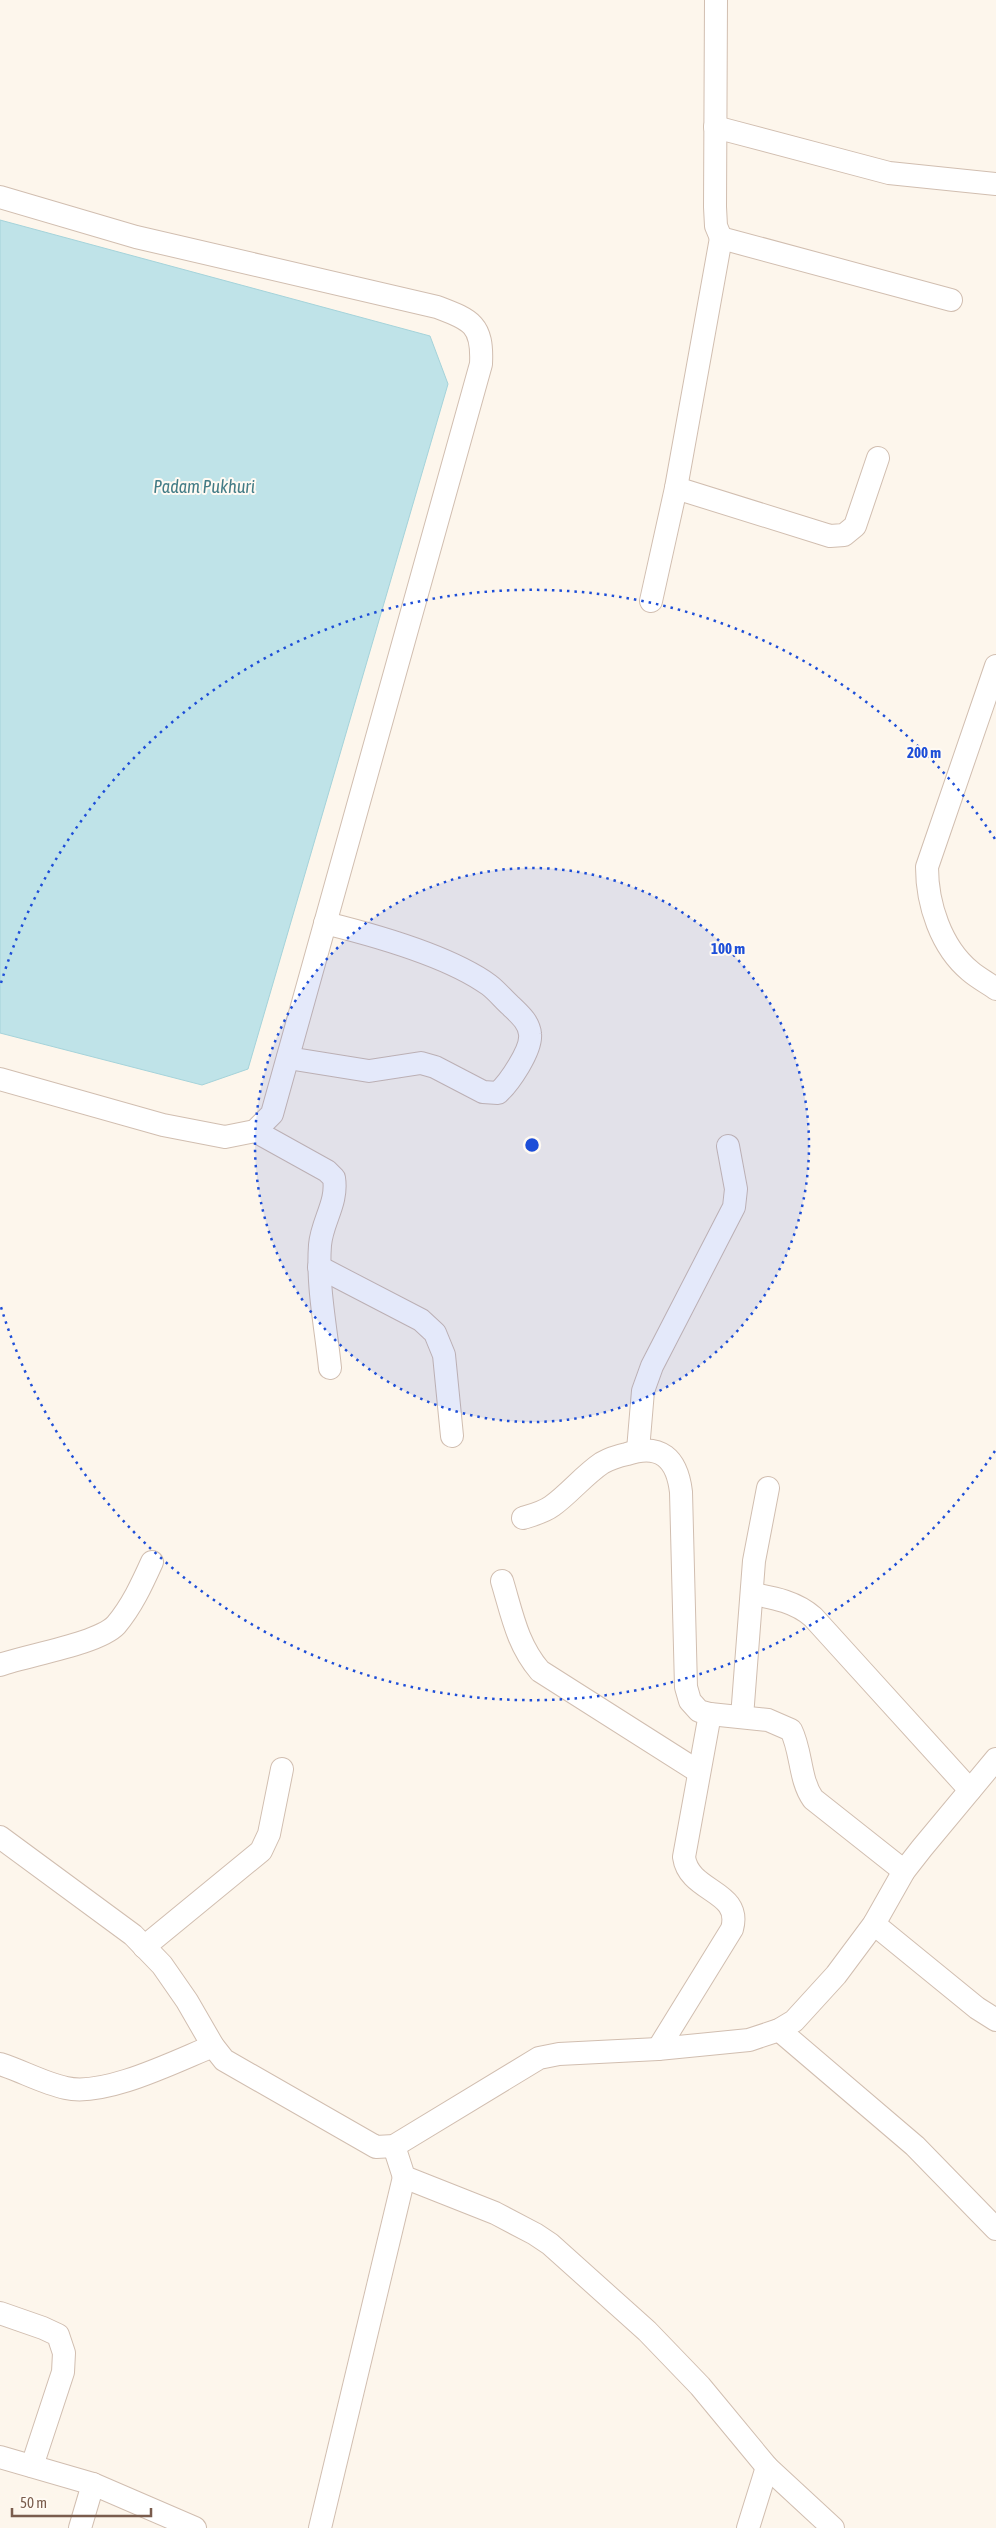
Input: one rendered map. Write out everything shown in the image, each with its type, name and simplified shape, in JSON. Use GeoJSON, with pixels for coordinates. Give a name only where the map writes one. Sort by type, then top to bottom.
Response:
{"type":"FeatureCollection","features":[{"type":"Feature","properties":{"kind":"street"},"geometry":{"type":"LineString","coordinates":[[651,601],[676,488],[721,238],[716,226],[716,0]]}},
{"type":"Feature","properties":{"kind":"street"},"geometry":{"type":"LineString","coordinates":[[715,127],[889,173],[996,184]]}},
{"type":"Feature","properties":{"kind":"street"},"geometry":{"type":"LineString","coordinates":[[0,197],[136,236],[437,307],[459,315],[475,326],[482,343],[481,364],[272,1114],[255,1131],[225,1137],[163,1125],[0,1079]]}},
{"type":"Feature","properties":{"kind":"street"},"geometry":{"type":"LineString","coordinates":[[721,238],[951,300]]}},
{"type":"Feature","properties":{"kind":"street"},"geometry":{"type":"LineString","coordinates":[[676,488],[830,536],[844,535],[855,526],[878,458]]}},
{"type":"Feature","properties":{"kind":"street"},"geometry":{"type":"LineString","coordinates":[[996,666],[927,867],[927,886],[932,912],[955,956],[970,971],[996,989]]}},
{"type":"Feature","properties":{"kind":"street"},"geometry":{"type":"LineString","coordinates":[[288,1058],[369,1071],[421,1063],[435,1067],[483,1092],[498,1093],[506,1085],[526,1051],[530,1035],[525,1020],[489,985],[428,955],[371,935],[325,923]]}},
{"type":"Feature","properties":{"kind":"street"},"geometry":{"type":"LineString","coordinates":[[255,1131],[334,1178],[336,1192],[320,1242],[319,1267],[330,1368]]}},
{"type":"Feature","properties":{"kind":"street"},"geometry":{"type":"LineString","coordinates":[[638,1450],[643,1391],[652,1366],[734,1207],[736,1189],[728,1146]]}},
{"type":"Feature","properties":{"kind":"street"},"geometry":{"type":"LineString","coordinates":[[319,1267],[421,1320],[435,1333],[444,1355],[452,1436]]}},
{"type":"Feature","properties":{"kind":"street"},"geometry":{"type":"LineString","coordinates":[[523,1518],[551,1507],[602,1463],[638,1450],[651,1450],[664,1455],[679,1475],[686,1687],[690,1701],[698,1711],[768,1720],[791,1730],[796,1741],[806,1789],[813,1799],[904,1871]]}},
{"type":"Feature","properties":{"kind":"street"},"geometry":{"type":"LineString","coordinates":[[742,1717],[754,1561],[768,1488]]}},
{"type":"Feature","properties":{"kind":"street"},"geometry":{"type":"LineString","coordinates":[[0,1664],[94,1638],[114,1626],[134,1599],[152,1562]]}},
{"type":"Feature","properties":{"kind":"street"},"geometry":{"type":"LineString","coordinates":[[502,1581],[526,1655],[540,1671],[699,1772]]}},
{"type":"Feature","properties":{"kind":"street"},"geometry":{"type":"LineString","coordinates":[[752,1594],[803,1608],[970,1790]]}},
{"type":"Feature","properties":{"kind":"street"},"geometry":{"type":"LineString","coordinates":[[658,2049],[732,1929],[735,1920],[733,1909],[727,1901],[692,1877],[686,1868],[684,1857],[710,1714]]}},
{"type":"Feature","properties":{"kind":"street"},"geometry":{"type":"LineString","coordinates":[[0,1837],[123,1928],[144,1947],[162,1965],[187,2001],[213,2046],[224,2060],[376,2147],[394,2146],[539,2058],[559,2054],[658,2049],[749,2040],[779,2030],[794,2021],[836,1975],[874,1924],[904,1871],[996,1759]]}},
{"type":"Feature","properties":{"kind":"street"},"geometry":{"type":"LineString","coordinates":[[144,1947],[261,1851],[268,1834],[282,1769]]}},
{"type":"Feature","properties":{"kind":"street"},"geometry":{"type":"LineString","coordinates":[[874,1924],[977,2008],[996,2020]]}},
{"type":"Feature","properties":{"kind":"street"},"geometry":{"type":"LineString","coordinates":[[779,2030],[915,2146],[996,2229]]}},
{"type":"Feature","properties":{"kind":"street"},"geometry":{"type":"LineString","coordinates":[[0,2064],[66,2088],[82,2089],[138,2078],[213,2046]]}},
{"type":"Feature","properties":{"kind":"street"},"geometry":{"type":"LineString","coordinates":[[320,2528],[404,2177],[394,2146]]}},
{"type":"Feature","properties":{"kind":"street"},"geometry":{"type":"LineString","coordinates":[[404,2177],[495,2213],[550,2244],[647,2331],[700,2386],[767,2467],[833,2528]]}},
{"type":"Feature","properties":{"kind":"street"},"geometry":{"type":"LineString","coordinates":[[0,2313],[58,2335],[64,2353],[63,2372],[32,2466]]}},
{"type":"Feature","properties":{"kind":"street"},"geometry":{"type":"LineString","coordinates":[[0,2457],[93,2484],[195,2528]]}},
{"type":"Feature","properties":{"kind":"street"},"geometry":{"type":"LineString","coordinates":[[748,2528],[767,2467]]}},
{"type":"Feature","properties":{"kind":"street"},"geometry":{"type":"LineString","coordinates":[[80,2528],[93,2484]]}},
{"type":"Feature","properties":{"kind":"water","name":"Padam Pukhuri"},"geometry":{"type":"Polygon","coordinates":[[[0,220],[430,336],[448,384],[248,1069],[202,1085],[0,1033],[0,220]]]}}]}
